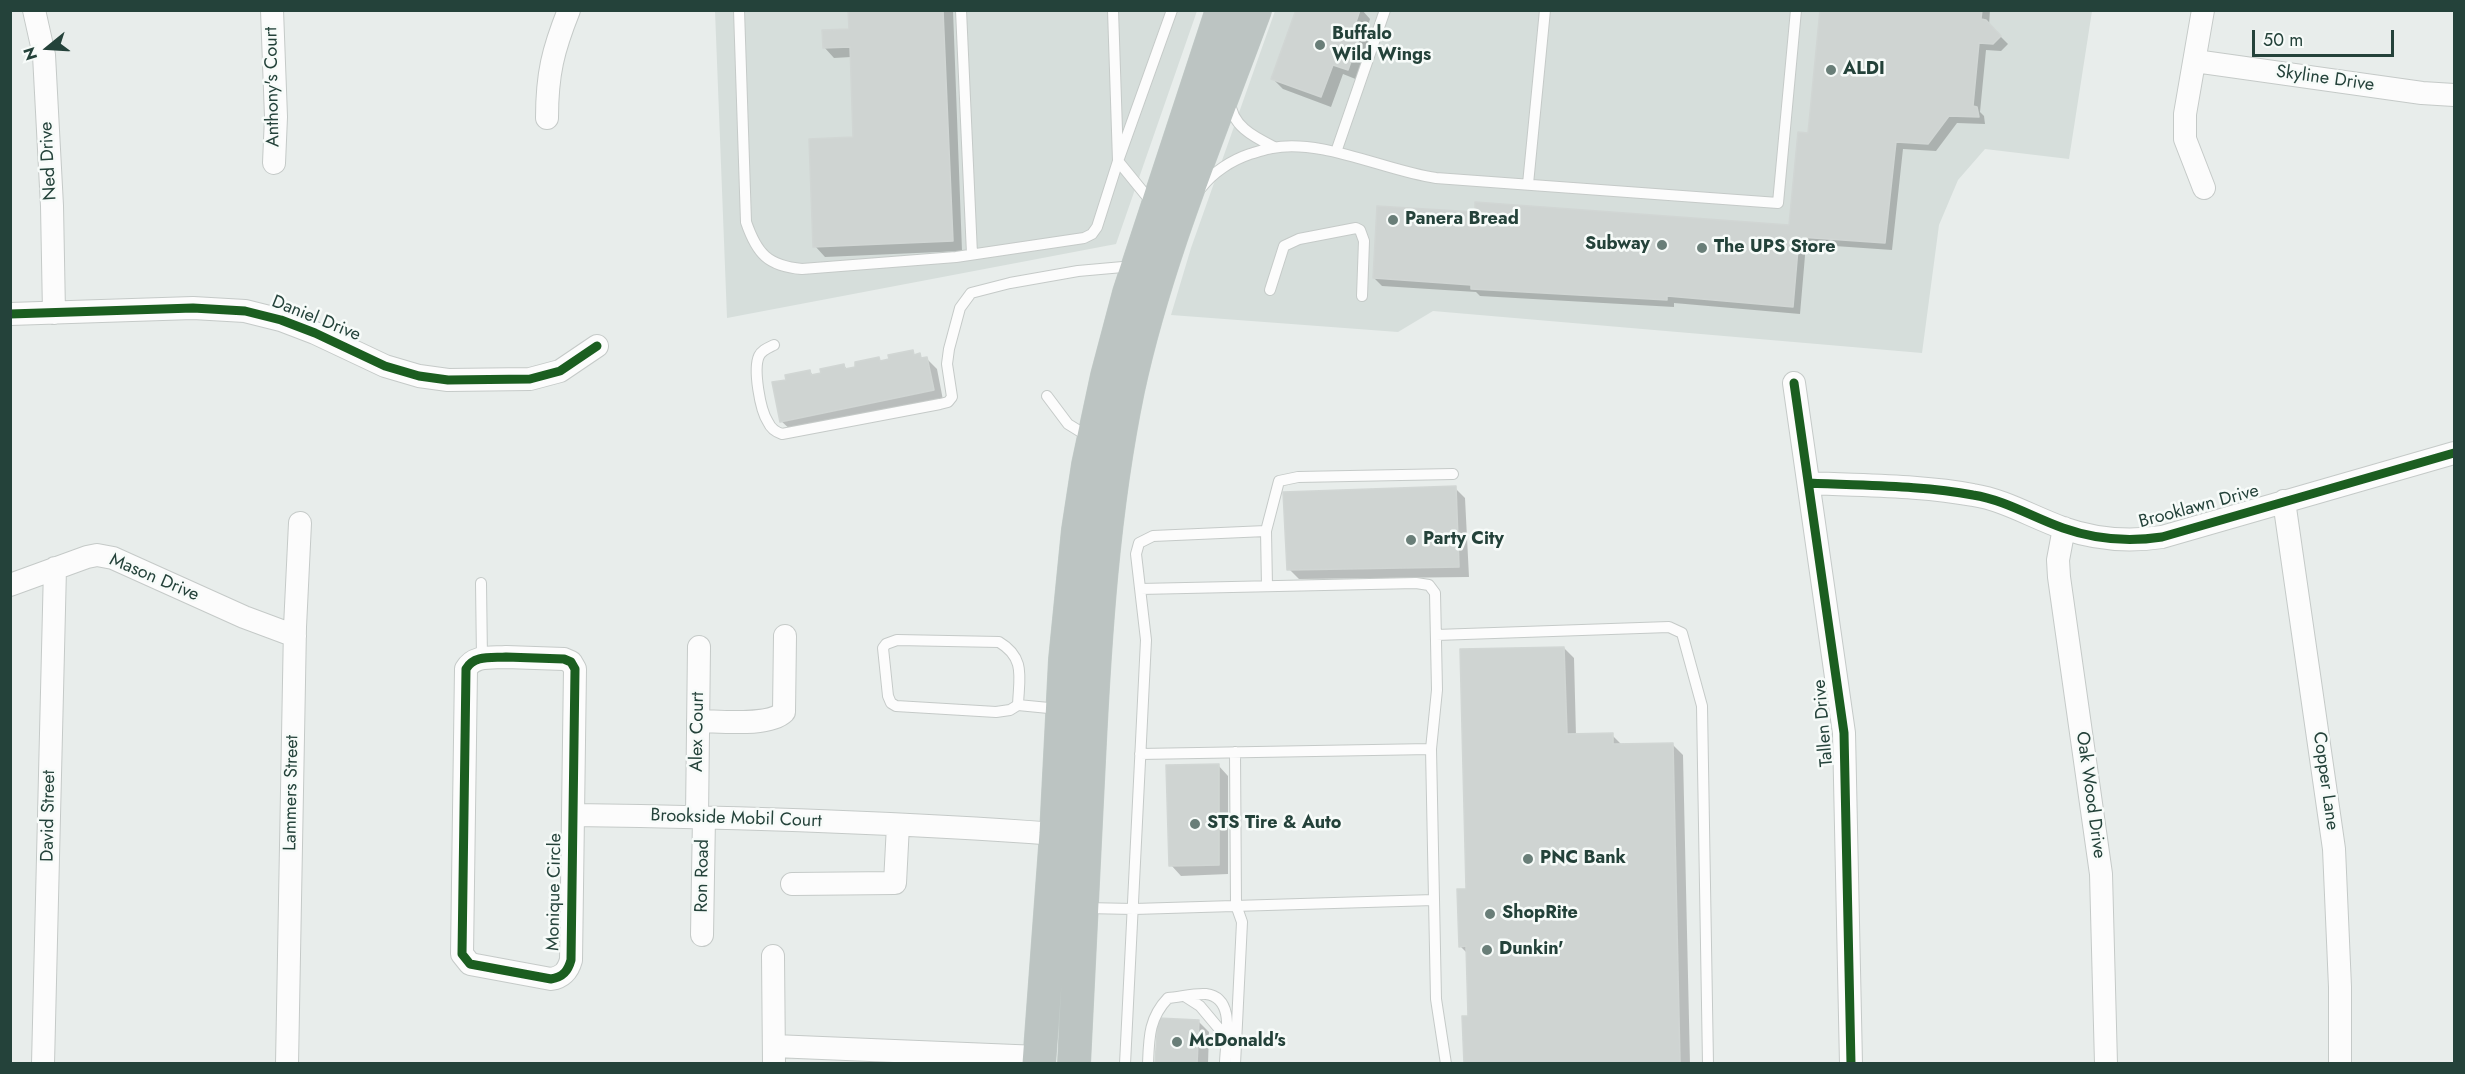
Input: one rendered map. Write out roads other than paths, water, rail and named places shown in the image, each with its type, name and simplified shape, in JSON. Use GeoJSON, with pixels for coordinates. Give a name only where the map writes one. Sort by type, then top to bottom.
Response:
{"type":"FeatureCollection","features":[{"type":"Feature","properties":{"kind":"highway"},"geometry":{"type":"LineString","coordinates":[[1039,1060],[1056,834],[1062,709],[1078,530],[1107,376],[1137,266],[1167,216],[1230,78],[1254,10]]}},
{"type":"Feature","properties":{"kind":"highway"},"geometry":{"type":"LineString","coordinates":[[1074,1064],[1098,606],[1120,434],[1167,216],[1215,16]]}},
{"type":"Feature","properties":{"kind":"street","name":"Ned Drive"},"geometry":{"type":"LineString","coordinates":[[34,10],[44,55],[52,206],[54,313]]}},
{"type":"Feature","properties":{"kind":"street","name":"Anthony's Court"},"geometry":{"type":"LineString","coordinates":[[272,10],[276,117],[274,163]]}},
{"type":"Feature","properties":{"kind":"street"},"geometry":{"type":"LineString","coordinates":[[547,118],[548,81],[554,48],[569,10]]}},
{"type":"Feature","properties":{"kind":"street"},"geometry":{"type":"LineString","coordinates":[[2203,10],[2185,114],[2185,140],[2204,188]]}},
{"type":"Feature","properties":{"kind":"street","name":"Skyline Drive"},"geometry":{"type":"LineString","coordinates":[[2195,61],[2422,93],[2454,95]]}},
{"type":"Feature","properties":{"kind":"street","name":"Daniel Drive"},"geometry":{"type":"LineString","coordinates":[[10,314],[193,308],[245,311],[281,320],[315,333],[385,366],[419,376],[448,380],[530,379],[560,371],[597,346]]}},
{"type":"Feature","properties":{"kind":"street","name":"Tallen Drive"},"geometry":{"type":"LineString","coordinates":[[1794,383],[1844,733],[1851,1064]]}},
{"type":"Feature","properties":{"kind":"street","name":"Brooklawn Drive"},"geometry":{"type":"LineString","coordinates":[[1809,483],[1938,490],[1974,495],[2014,506],[2064,528],[2138,541],[2162,537],[2454,453]]}},
{"type":"Feature","properties":{"kind":"street","name":"Copper Lane"},"geometry":{"type":"LineString","coordinates":[[2284,501],[2334,849],[2340,1064]]}},
{"type":"Feature","properties":{"kind":"street","name":"Lammers Street"},"geometry":{"type":"LineString","coordinates":[[286,1064],[295,636],[300,523]]}},
{"type":"Feature","properties":{"kind":"street","name":"Oak Wood Drive"},"geometry":{"type":"LineString","coordinates":[[2064,528],[2058,560],[2059,577],[2101,874],[2106,1064]]}},
{"type":"Feature","properties":{"kind":"street","name":"Mason Drive"},"geometry":{"type":"LineString","coordinates":[[10,585],[97,555],[113,558],[244,617],[295,636]]}},
{"type":"Feature","properties":{"kind":"street","name":"David Street"},"geometry":{"type":"LineString","coordinates":[[43,1064],[55,568]]}},
{"type":"Feature","properties":{"kind":"street"},"geometry":{"type":"LineString","coordinates":[[698,721],[763,721],[779,716],[783,712],[785,636]]}},
{"type":"Feature","properties":{"kind":"street","name":"Alex Court"},"geometry":{"type":"LineString","coordinates":[[699,647],[700,817]]}},
{"type":"Feature","properties":{"kind":"street","name":"Monique Circle"},"geometry":{"type":"LineString","coordinates":[[546,657],[571,662],[575,669],[571,960],[569,969],[560,978],[551,979],[470,964],[462,954],[466,669],[472,661],[482,659],[546,657]]}},
{"type":"Feature","properties":{"kind":"street","name":"Brookside Mobil Court"},"geometry":{"type":"LineString","coordinates":[[573,815],[700,817],[1056,834]]}},
{"type":"Feature","properties":{"kind":"street","name":"Ron Road"},"geometry":{"type":"LineString","coordinates":[[700,817],[702,935]]}},
{"type":"Feature","properties":{"kind":"street"},"geometry":{"type":"LineString","coordinates":[[792,884],[895,883],[898,825]]}},
{"type":"Feature","properties":{"kind":"street"},"geometry":{"type":"LineString","coordinates":[[773,956],[774,1055],[1039,1060]]}},
{"type":"Feature","properties":{"kind":"lane"},"geometry":{"type":"LineString","coordinates":[[739,10],[746,222],[753,243],[767,258],[782,267],[802,269],[972,254],[1084,238],[1092,234],[1097,227],[1172,10]]}},
{"type":"Feature","properties":{"kind":"lane"},"geometry":{"type":"LineString","coordinates":[[961,10],[972,254]]}},
{"type":"Feature","properties":{"kind":"lane"},"geometry":{"type":"LineString","coordinates":[[1113,10],[1118,161],[1167,216],[1219,170],[1239,158],[1274,147],[1311,148],[1336,152],[1420,176],[1778,203],[1796,10]]}},
{"type":"Feature","properties":{"kind":"lane"},"geometry":{"type":"LineString","coordinates":[[1336,152],[1385,10]]}},
{"type":"Feature","properties":{"kind":"lane"},"geometry":{"type":"LineString","coordinates":[[1528,184],[1545,10]]}},
{"type":"Feature","properties":{"kind":"lane"},"geometry":{"type":"LineString","coordinates":[[1230,78],[1230,105],[1237,123],[1252,136],[1274,147]]}},
{"type":"Feature","properties":{"kind":"lane"},"geometry":{"type":"LineString","coordinates":[[1270,290],[1284,246],[1299,239],[1351,228],[1360,230],[1364,240],[1362,296]]}},
{"type":"Feature","properties":{"kind":"lane"},"geometry":{"type":"LineString","coordinates":[[774,345],[762,352],[758,358],[756,373],[764,416],[770,426],[783,434],[940,404],[948,402],[952,397],[947,364],[948,349],[960,308],[972,293],[1010,282],[1078,271],[1137,266]]}},
{"type":"Feature","properties":{"kind":"lane"},"geometry":{"type":"LineString","coordinates":[[1047,396],[1068,424],[1094,440]]}},
{"type":"Feature","properties":{"kind":"lane"},"geometry":{"type":"LineString","coordinates":[[1267,586],[1266,531],[1279,481],[1298,477],[1453,474]]}},
{"type":"Feature","properties":{"kind":"lane"},"geometry":{"type":"LineString","coordinates":[[1125,1064],[1146,640],[1136,555],[1139,543],[1152,536],[1266,531]]}},
{"type":"Feature","properties":{"kind":"lane"},"geometry":{"type":"LineString","coordinates":[[481,583],[482,659]]}},
{"type":"Feature","properties":{"kind":"lane"},"geometry":{"type":"LineString","coordinates":[[1140,589],[1416,583],[1429,585],[1435,593],[1437,690],[1431,749],[1436,999],[1446,1064]]}},
{"type":"Feature","properties":{"kind":"lane"},"geometry":{"type":"LineString","coordinates":[[1436,635],[1670,627],[1682,633],[1702,706],[1708,1064]]}},
{"type":"Feature","properties":{"kind":"lane"},"geometry":{"type":"LineString","coordinates":[[1018,705],[1019,664],[1012,651],[999,642],[897,640],[886,644],[883,648],[888,696],[891,704],[896,706],[996,712],[1010,710],[1018,705],[1062,709]]}},
{"type":"Feature","properties":{"kind":"lane"},"geometry":{"type":"LineString","coordinates":[[1140,754],[1431,749]]}},
{"type":"Feature","properties":{"kind":"lane"},"geometry":{"type":"LineString","coordinates":[[1234,1064],[1242,922],[1236,905],[1235,752]]}},
{"type":"Feature","properties":{"kind":"lane"},"geometry":{"type":"LineString","coordinates":[[1082,908],[1134,909],[1434,900]]}},
{"type":"Feature","properties":{"kind":"lane"},"geometry":{"type":"LineString","coordinates":[[1148,1064],[1149,1037],[1155,1011],[1168,998],[1207,994],[1221,1001],[1227,1013],[1225,1064]]}},
{"type":"Feature","properties":{"kind":"lane"},"geometry":{"type":"LineString","coordinates":[[1186,997],[1200,1006],[1226,1037]]}},
{"type":"Feature","properties":{"kind":"place","name":"Buffalo Wild Wings"},"geometry":{"type":"Point","coordinates":[1320,45]}},
{"type":"Feature","properties":{"kind":"place","name":"ALDI"},"geometry":{"type":"Point","coordinates":[1831,70]}},
{"type":"Feature","properties":{"kind":"place","name":"Panera Bread"},"geometry":{"type":"Point","coordinates":[1393,220]}},
{"type":"Feature","properties":{"kind":"place","name":"Subway"},"geometry":{"type":"Point","coordinates":[1662,245]}},
{"type":"Feature","properties":{"kind":"place","name":"The UPS Store"},"geometry":{"type":"Point","coordinates":[1702,248]}},
{"type":"Feature","properties":{"kind":"place","name":"Party City"},"geometry":{"type":"Point","coordinates":[1411,540]}},
{"type":"Feature","properties":{"kind":"place","name":"STS Tire & Auto"},"geometry":{"type":"Point","coordinates":[1195,824]}},
{"type":"Feature","properties":{"kind":"place","name":"PNC Bank"},"geometry":{"type":"Point","coordinates":[1528,859]}},
{"type":"Feature","properties":{"kind":"place","name":"ShopRite"},"geometry":{"type":"Point","coordinates":[1490,914]}},
{"type":"Feature","properties":{"kind":"place","name":"Dunkin'"},"geometry":{"type":"Point","coordinates":[1487,950]}},
{"type":"Feature","properties":{"kind":"place","name":"McDonald's"},"geometry":{"type":"Point","coordinates":[1177,1042]}}]}
